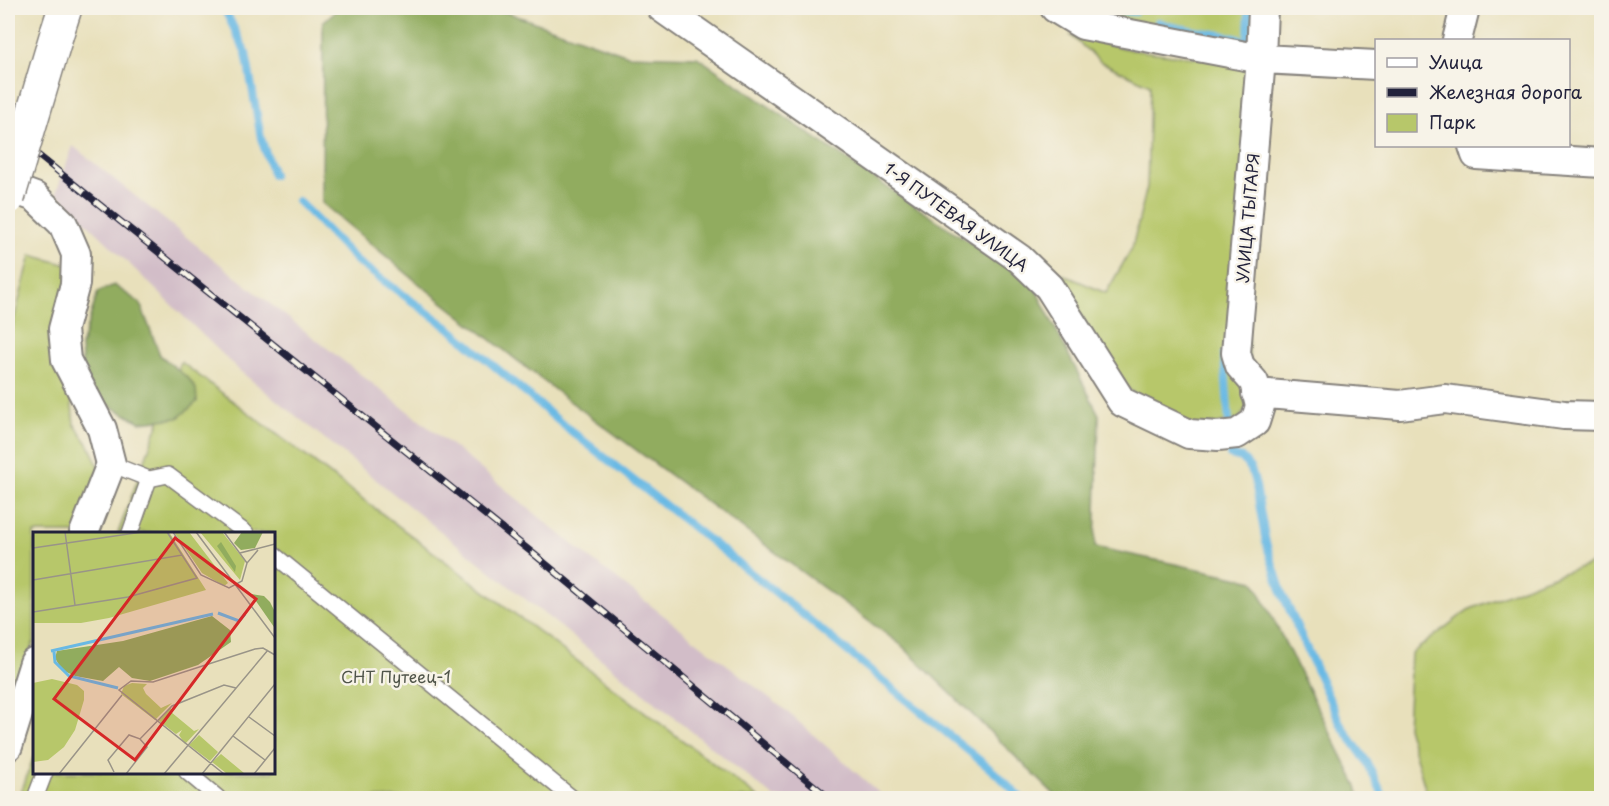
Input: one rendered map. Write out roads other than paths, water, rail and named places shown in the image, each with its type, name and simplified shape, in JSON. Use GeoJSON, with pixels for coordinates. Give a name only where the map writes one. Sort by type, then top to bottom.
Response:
{"type":"FeatureCollection","features":[{"type":"Feature","properties":{"kind":"main road"},"geometry":{"type":"LineString","coordinates":[[8,198],[61,20]]}},
{"type":"Feature","properties":{"kind":"street","name":"1-Я ПУТЕВАЯ УЛИЦА"},"geometry":{"type":"LineString","coordinates":[[662,8],[1020,259],[1049,287],[1122,402],[1189,434],[1218,436],[1237,434],[1256,422]]}},
{"type":"Feature","properties":{"kind":"street"},"geometry":{"type":"LineString","coordinates":[[1055,8],[1083,25],[1261,59],[1375,65]]}},
{"type":"Feature","properties":{"kind":"street","name":"УЛИЦА ТЫТАРЯ"},"geometry":{"type":"LineString","coordinates":[[1256,422],[1260,406],[1254,382],[1240,366],[1236,353],[1261,59],[1263,8]]}},
{"type":"Feature","properties":{"kind":"street"},"geometry":{"type":"LineString","coordinates":[[1457,39],[1465,8]]}},
{"type":"Feature","properties":{"kind":"street"},"geometry":{"type":"LineString","coordinates":[[1473,147],[1476,155],[1602,163]]}},
{"type":"Feature","properties":{"kind":"street"},"geometry":{"type":"LineString","coordinates":[[8,187],[35,197],[63,224],[76,254],[75,284],[63,329],[66,360],[102,429],[111,464],[84,532]]}},
{"type":"Feature","properties":{"kind":"street"},"geometry":{"type":"LineString","coordinates":[[1256,393],[1400,405],[1445,399],[1564,416],[1602,416]]}},
{"type":"Feature","properties":{"kind":"street"},"geometry":{"type":"LineString","coordinates":[[8,746],[33,666]]}},
{"type":"Feature","properties":{"kind":"lane"},"geometry":{"type":"LineString","coordinates":[[111,464],[149,479],[168,475],[245,532]]}},
{"type":"Feature","properties":{"kind":"lane"},"geometry":{"type":"LineString","coordinates":[[130,532],[149,479]]}},
{"type":"Feature","properties":{"kind":"lane"},"geometry":{"type":"LineString","coordinates":[[274,555],[572,798]]}},
{"type":"Feature","properties":{"kind":"lane"},"geometry":{"type":"LineString","coordinates":[[36,798],[44,773]]}},
{"type":"Feature","properties":{"kind":"lane"},"geometry":{"type":"LineString","coordinates":[[189,773],[218,798]]}},
{"type":"Feature","properties":{"kind":"waterway"},"geometry":{"type":"LineString","coordinates":[[224,8],[246,53],[261,138],[273,175]]}},
{"type":"Feature","properties":{"kind":"waterway"},"geometry":{"type":"LineString","coordinates":[[1096,8],[1134,12]]}},
{"type":"Feature","properties":{"kind":"waterway"},"geometry":{"type":"LineString","coordinates":[[1158,22],[1248,42],[1249,8]]}},
{"type":"Feature","properties":{"kind":"waterway"},"geometry":{"type":"LineString","coordinates":[[298,201],[358,262],[453,331],[561,423],[784,599],[1000,777],[1021,798]]}},
{"type":"Feature","properties":{"kind":"waterway"},"geometry":{"type":"LineString","coordinates":[[1224,355],[1229,422]]}},
{"type":"Feature","properties":{"kind":"waterway"},"geometry":{"type":"LineString","coordinates":[[1230,453],[1230,455],[1242,458],[1251,469],[1266,543],[1282,593],[1341,725],[1367,762],[1384,798]]}},
{"type":"Feature","properties":{"kind":"railway"},"geometry":{"type":"LineString","coordinates":[[8,131],[535,555],[829,798]]}},
{"type":"Feature","properties":{"kind":"park label","name":"СНТ Путеец-1"},"geometry":{"type":"Point","coordinates":[396,676]}}]}
